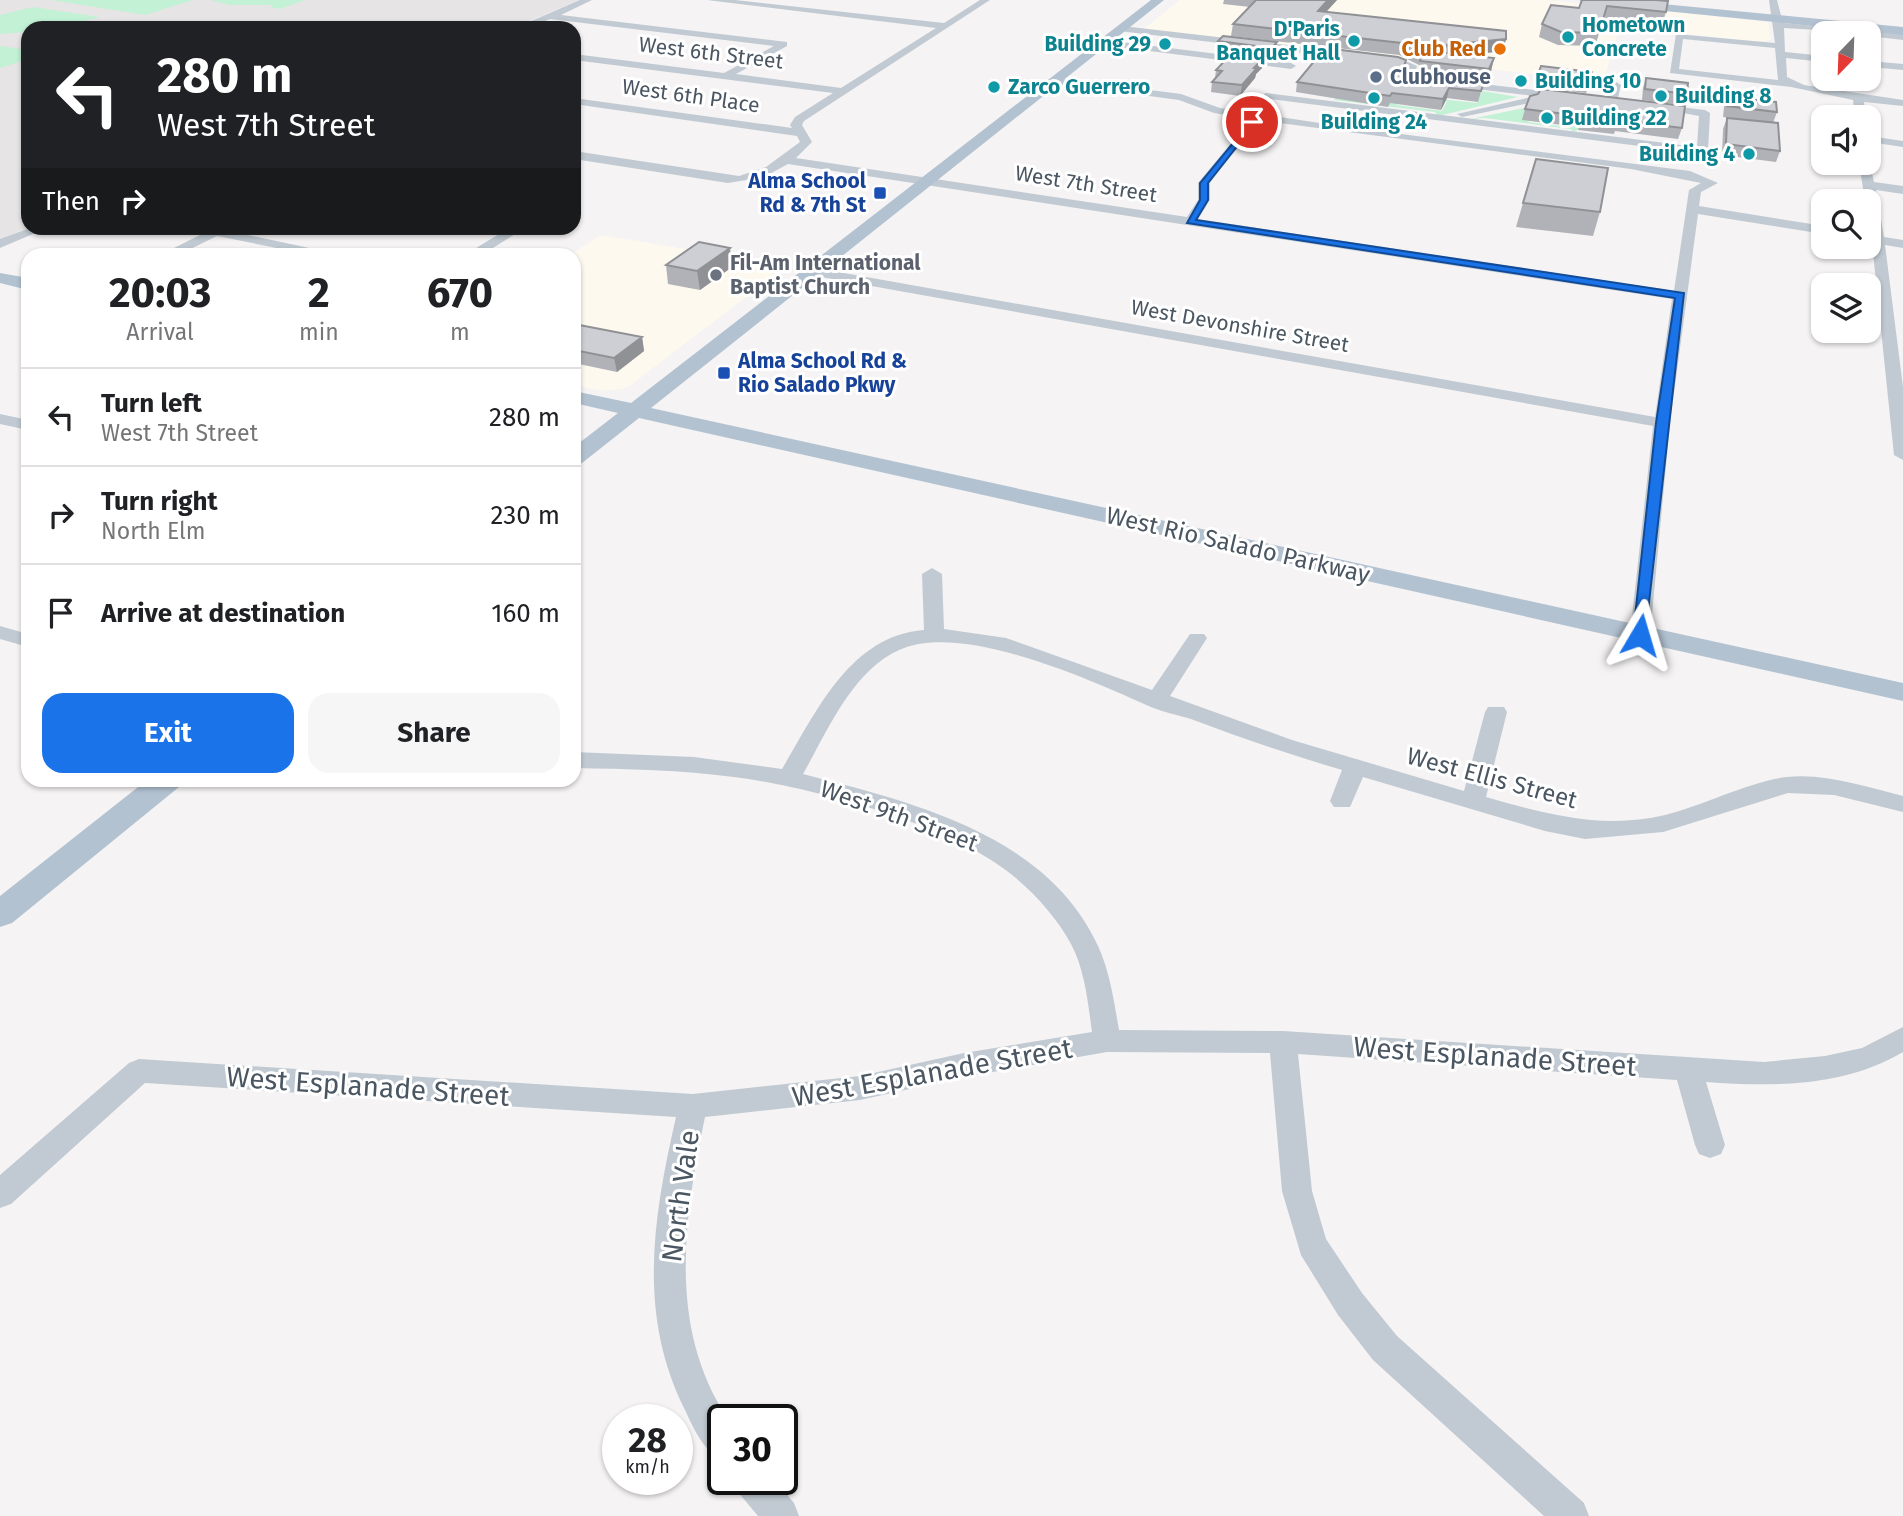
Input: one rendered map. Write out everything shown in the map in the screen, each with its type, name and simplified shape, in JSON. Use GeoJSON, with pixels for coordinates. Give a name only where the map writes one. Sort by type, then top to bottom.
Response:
{"type":"FeatureCollection","features":[{"type":"Feature","properties":{"kind":"main road"},"geometry":{"type":"LineString","coordinates":[[581,452],[1158,0]]}},
{"type":"Feature","properties":{"kind":"main road"},"geometry":{"type":"LineString","coordinates":[[1585,0],[1778,22],[1903,31]]}},
{"type":"Feature","properties":{"kind":"main road"},"geometry":{"type":"LineString","coordinates":[[0,278],[21,282]]}},
{"type":"Feature","properties":{"kind":"main road","name":"West Rio Salado Parkway"},"geometry":{"type":"LineString","coordinates":[[581,399],[1903,692]]}},
{"type":"Feature","properties":{"kind":"main road"},"geometry":{"type":"LineString","coordinates":[[0,914],[159,787]]}},
{"type":"Feature","properties":{"kind":"street"},"geometry":{"type":"LineString","coordinates":[[538,21],[588,0]]}},
{"type":"Feature","properties":{"kind":"street"},"geometry":{"type":"LineString","coordinates":[[711,0],[946,26]]}},
{"type":"Feature","properties":{"kind":"street"},"geometry":{"type":"LineString","coordinates":[[581,156],[746,181],[784,160],[806,142],[796,125],[799,118],[986,0]]}},
{"type":"Feature","properties":{"kind":"street"},"geometry":{"type":"LineString","coordinates":[[1773,0],[1774,15],[1778,22],[1782,78],[1790,84]]}},
{"type":"Feature","properties":{"kind":"street"},"geometry":{"type":"LineString","coordinates":[[550,16],[784,44],[726,76]]}},
{"type":"Feature","properties":{"kind":"street"},"geometry":{"type":"LineString","coordinates":[[1778,22],[1811,26]]}},
{"type":"Feature","properties":{"kind":"street"},"geometry":{"type":"LineString","coordinates":[[1122,29],[1411,64],[1413,68],[1408,78],[1578,98]]}},
{"type":"Feature","properties":{"kind":"street"},"geometry":{"type":"LineString","coordinates":[[1881,34],[1903,37]]}},
{"type":"Feature","properties":{"kind":"street"},"geometry":{"type":"LineString","coordinates":[[1811,56],[1679,36],[1674,71],[1790,84],[1858,98],[1903,103]]}},
{"type":"Feature","properties":{"kind":"street"},"geometry":{"type":"LineString","coordinates":[[1105,43],[1291,66]]}},
{"type":"Feature","properties":{"kind":"street"},"geometry":{"type":"LineString","coordinates":[[1303,50],[1274,88],[1440,118],[1702,151],[1709,119],[1639,106]]}},
{"type":"Feature","properties":{"kind":"street","name":"West 6th Street"},"geometry":{"type":"LineString","coordinates":[[581,59],[843,91]]}},
{"type":"Feature","properties":{"kind":"street"},"geometry":{"type":"LineString","coordinates":[[1881,65],[1903,67]]}},
{"type":"Feature","properties":{"kind":"street"},"geometry":{"type":"LineString","coordinates":[[1055,81],[1181,97],[1218,111],[1346,130],[1632,165],[1690,175],[1712,183],[1695,191],[1662,423],[1640,635]]}},
{"type":"Feature","properties":{"kind":"street"},"geometry":{"type":"LineString","coordinates":[[1616,85],[1607,102],[1626,104]]}},
{"type":"Feature","properties":{"kind":"street"},"geometry":{"type":"LineString","coordinates":[[1440,118],[1555,96]]}},
{"type":"Feature","properties":{"kind":"street"},"geometry":{"type":"LineString","coordinates":[[1858,98],[1859,105]]}},
{"type":"Feature","properties":{"kind":"street","name":"West 6th Place"},"geometry":{"type":"LineString","coordinates":[[581,102],[802,133]]}},
{"type":"Feature","properties":{"kind":"street"},"geometry":{"type":"LineString","coordinates":[[1190,222],[1204,200],[1204,183],[1252,122]]}},
{"type":"Feature","properties":{"kind":"street"},"geometry":{"type":"LineString","coordinates":[[1881,141],[1903,144]]}},
{"type":"Feature","properties":{"kind":"street","name":"West 7th Street"},"geometry":{"type":"LineString","coordinates":[[784,160],[1680,296]]}},
{"type":"Feature","properties":{"kind":"street"},"geometry":{"type":"LineString","coordinates":[[1867,175],[1868,189]]}},
{"type":"Feature","properties":{"kind":"street"},"geometry":{"type":"LineString","coordinates":[[1868,185],[1903,190]]}},
{"type":"Feature","properties":{"kind":"street"},"geometry":{"type":"LineString","coordinates":[[1693,209],[1811,228]]}},
{"type":"Feature","properties":{"kind":"street"},"geometry":{"type":"LineString","coordinates":[[0,244],[22,235]]}},
{"type":"Feature","properties":{"kind":"street"},"geometry":{"type":"LineString","coordinates":[[181,248],[208,235]]}},
{"type":"Feature","properties":{"kind":"street"},"geometry":{"type":"LineString","coordinates":[[242,235],[303,248]]}},
{"type":"Feature","properties":{"kind":"street"},"geometry":{"type":"LineString","coordinates":[[483,248],[506,235]]}},
{"type":"Feature","properties":{"kind":"street"},"geometry":{"type":"LineString","coordinates":[[1881,241],[1903,244]]}},
{"type":"Feature","properties":{"kind":"street"},"geometry":{"type":"LineString","coordinates":[[1877,259],[1899,384],[1903,455]]}},
{"type":"Feature","properties":{"kind":"street","name":"West Devonshire Street"},"geometry":{"type":"LineString","coordinates":[[810,271],[1662,423]]}},
{"type":"Feature","properties":{"kind":"street"},"geometry":{"type":"LineString","coordinates":[[1884,305],[1903,308]]}},
{"type":"Feature","properties":{"kind":"street"},"geometry":{"type":"LineString","coordinates":[[0,419],[21,424]]}},
{"type":"Feature","properties":{"kind":"street"},"geometry":{"type":"LineString","coordinates":[[0,436],[21,427]]}},
{"type":"Feature","properties":{"kind":"street"},"geometry":{"type":"LineString","coordinates":[[932,574],[934,635]]}},
{"type":"Feature","properties":{"kind":"street"},"geometry":{"type":"LineString","coordinates":[[0,632],[21,639]]}},
{"type":"Feature","properties":{"kind":"street","name":"West Ellis Street"},"geometry":{"type":"LineString","coordinates":[[789,778],[862,662],[886,646],[908,638],[964,633],[999,642],[1156,701],[1355,767],[1545,823],[1585,830],[1662,824],[1787,785],[1834,787],[1903,804]]}},
{"type":"Feature","properties":{"kind":"street"},"geometry":{"type":"LineString","coordinates":[[1156,701],[1197,638]]}},
{"type":"Feature","properties":{"kind":"street"},"geometry":{"type":"LineString","coordinates":[[1473,802],[1496,712]]}},
{"type":"Feature","properties":{"kind":"street","name":"West 9th Street"},"geometry":{"type":"LineString","coordinates":[[581,760],[686,765],[789,778],[858,797],[931,823],[1002,854],[1048,897],[1083,940],[1101,1002],[1107,1041]]}},
{"type":"Feature","properties":{"kind":"street"},"geometry":{"type":"LineString","coordinates":[[1342,801],[1355,767]]}},
{"type":"Feature","properties":{"kind":"street","name":"West Esplanade Street"},"geometry":{"type":"LineString","coordinates":[[0,1194],[139,1071],[693,1106],[860,1088],[964,1065],[1107,1041],[1283,1042],[1764,1074],[1825,1068],[1869,1058],[1903,1038]]}},
{"type":"Feature","properties":{"kind":"street"},"geometry":{"type":"LineString","coordinates":[[1283,1042],[1288,1122],[1297,1191],[1312,1245],[1350,1304],[1385,1348],[1571,1516]]}},
{"type":"Feature","properties":{"kind":"street"},"geometry":{"type":"LineString","coordinates":[[1688,1070],[1710,1145]]}},
{"type":"Feature","properties":{"kind":"street","name":"North Vale"},"geometry":{"type":"LineString","coordinates":[[693,1106],[671,1215],[669,1280],[680,1358],[707,1419]]}},
{"type":"Feature","properties":{"kind":"street"},"geometry":{"type":"LineString","coordinates":[[764,1495],[781,1516]]}},
{"type":"Feature","properties":{"kind":"shaded area"},"geometry":{"type":"Polygon","coordinates":[[[0,0],[580,0],[529,21],[21,21],[21,231],[0,239],[0,0]]]}},
{"type":"Feature","properties":{"kind":"shaded area"},"geometry":{"type":"Polygon","coordinates":[[[1180,0],[1545,0],[1622,7],[1614,29],[1619,30],[1603,82],[1142,30],[1180,0]]]}},
{"type":"Feature","properties":{"kind":"shaded area"},"geometry":{"type":"Polygon","coordinates":[[[1667,11],[1768,22],[1771,40],[1756,42],[1663,31],[1667,11]]]}},
{"type":"Feature","properties":{"kind":"shaded area"},"geometry":{"type":"Polygon","coordinates":[[[601,235],[786,266],[631,385],[623,389],[602,391],[581,386],[581,248],[601,235]]]}},
{"type":"Feature","properties":{"kind":"green space"},"geometry":{"type":"Polygon","coordinates":[[[51,0],[193,0],[145,15],[51,0]]]}},
{"type":"Feature","properties":{"kind":"green space"},"geometry":{"type":"Polygon","coordinates":[[[211,0],[305,0],[280,9],[270,7],[273,5],[229,5],[211,0]]]}},
{"type":"Feature","properties":{"kind":"green space"},"geometry":{"type":"Polygon","coordinates":[[[33,7],[100,17],[84,21],[21,21],[21,32],[0,34],[0,15],[33,7]]]}},
{"type":"Feature","properties":{"kind":"green space"},"geometry":{"type":"Polygon","coordinates":[[[0,46],[21,49],[21,61],[0,68],[0,46]]]}},
{"type":"Feature","properties":{"kind":"green space"},"geometry":{"type":"Polygon","coordinates":[[[1342,88],[1477,103],[1482,91],[1518,97],[1438,116],[1435,112],[1334,100],[1342,88]],[[1403,96],[1397,105],[1442,111],[1447,101],[1403,96]]]}},
{"type":"Feature","properties":{"kind":"green space"},"geometry":{"type":"Polygon","coordinates":[[[1557,101],[1528,122],[1569,127],[1573,115],[1584,126],[1574,132],[1570,129],[1485,118],[1471,119],[1557,101]]]}},
{"type":"Feature","properties":{"kind":"building"},"geometry":{"type":"Polygon","coordinates":[[[1256,0],[1328,0],[1318,11],[1506,31],[1506,39],[1447,45],[1447,53],[1494,58],[1489,69],[1420,61],[1422,52],[1402,43],[1233,24],[1256,0]]]}},
{"type":"Feature","properties":{"kind":"building"},"geometry":{"type":"Polygon","coordinates":[[[1582,0],[1668,1],[1666,12],[1607,6],[1599,33],[1561,32],[1542,24],[1551,5],[1579,8],[1582,0]]]}},
{"type":"Feature","properties":{"kind":"building"},"geometry":{"type":"Polygon","coordinates":[[[1223,36],[1277,42],[1272,48],[1218,41],[1223,36]]]}},
{"type":"Feature","properties":{"kind":"building"},"geometry":{"type":"Polygon","coordinates":[[[1325,48],[1398,57],[1406,60],[1403,69],[1410,73],[1484,82],[1481,91],[1449,88],[1443,99],[1392,93],[1390,96],[1297,82],[1325,48]]]}},
{"type":"Feature","properties":{"kind":"building"},"geometry":{"type":"Polygon","coordinates":[[[1231,54],[1263,58],[1242,85],[1212,82],[1222,71],[1216,70],[1231,54]]]}},
{"type":"Feature","properties":{"kind":"building"},"geometry":{"type":"Polygon","coordinates":[[[1541,66],[1592,72],[1589,83],[1537,77],[1541,66]]]}},
{"type":"Feature","properties":{"kind":"building"},"geometry":{"type":"Polygon","coordinates":[[[1646,78],[1688,83],[1687,94],[1645,89],[1646,78]]]}},
{"type":"Feature","properties":{"kind":"building"},"geometry":{"type":"Polygon","coordinates":[[[1541,89],[1685,106],[1682,128],[1618,120],[1617,123],[1581,119],[1582,116],[1525,109],[1530,96],[1538,94],[1541,89]]]}},
{"type":"Feature","properties":{"kind":"building"},"geometry":{"type":"Polygon","coordinates":[[[1727,97],[1776,102],[1777,112],[1727,106],[1727,97]]]}},
{"type":"Feature","properties":{"kind":"building"},"geometry":{"type":"Polygon","coordinates":[[[1727,118],[1778,123],[1780,151],[1726,144],[1727,118]]]}},
{"type":"Feature","properties":{"kind":"building"},"geometry":{"type":"Polygon","coordinates":[[[1536,159],[1608,168],[1600,212],[1523,203],[1536,159]]]}},
{"type":"Feature","properties":{"kind":"building"},"geometry":{"type":"Polygon","coordinates":[[[699,242],[730,248],[697,271],[666,265],[699,242]]]}},
{"type":"Feature","properties":{"kind":"building"},"geometry":{"type":"Polygon","coordinates":[[[581,325],[642,337],[614,358],[581,351],[581,325]]]}},
{"type":"Feature","properties":{"kind":"place","name":"Hometown Concrete"},"geometry":{"type":"Point","coordinates":[1568,37]}},
{"type":"Feature","properties":{"kind":"place","name":"D'Paris Banquet Hall"},"geometry":{"type":"Point","coordinates":[1354,41]}},
{"type":"Feature","properties":{"kind":"place","name":"Building 29"},"geometry":{"type":"Point","coordinates":[1165,44]}},
{"type":"Feature","properties":{"kind":"place","name":"Club Red"},"geometry":{"type":"Point","coordinates":[1500,49]}},
{"type":"Feature","properties":{"kind":"place","name":"Clubhouse"},"geometry":{"type":"Point","coordinates":[1376,77]}},
{"type":"Feature","properties":{"kind":"place","name":"Building 10"},"geometry":{"type":"Point","coordinates":[1521,81]}},
{"type":"Feature","properties":{"kind":"place","name":"Zarco Guerrero"},"geometry":{"type":"Point","coordinates":[994,87]}},
{"type":"Feature","properties":{"kind":"place","name":"Building 8"},"geometry":{"type":"Point","coordinates":[1661,96]}},
{"type":"Feature","properties":{"kind":"place","name":"Building 24"},"geometry":{"type":"Point","coordinates":[1374,98]}},
{"type":"Feature","properties":{"kind":"place","name":"Building 22"},"geometry":{"type":"Point","coordinates":[1547,118]}},
{"type":"Feature","properties":{"kind":"place","name":"Building 4"},"geometry":{"type":"Point","coordinates":[1749,154]}},
{"type":"Feature","properties":{"kind":"place","name":"Alma School Rd & 7th St"},"geometry":{"type":"Point","coordinates":[880,193]}},
{"type":"Feature","properties":{"kind":"place","name":"Fil-Am International Baptist Church"},"geometry":{"type":"Point","coordinates":[716,275]}},
{"type":"Feature","properties":{"kind":"place","name":"Alma School Rd & Rio Salado Pkwy"},"geometry":{"type":"Point","coordinates":[724,373]}},
{"type":"Feature","properties":{"kind":"route"},"geometry":{"type":"LineString","coordinates":[[1252,122],[1210,173],[1204,183],[1204,200],[1190,222],[1680,296],[1662,423],[1640,635]]}}]}
